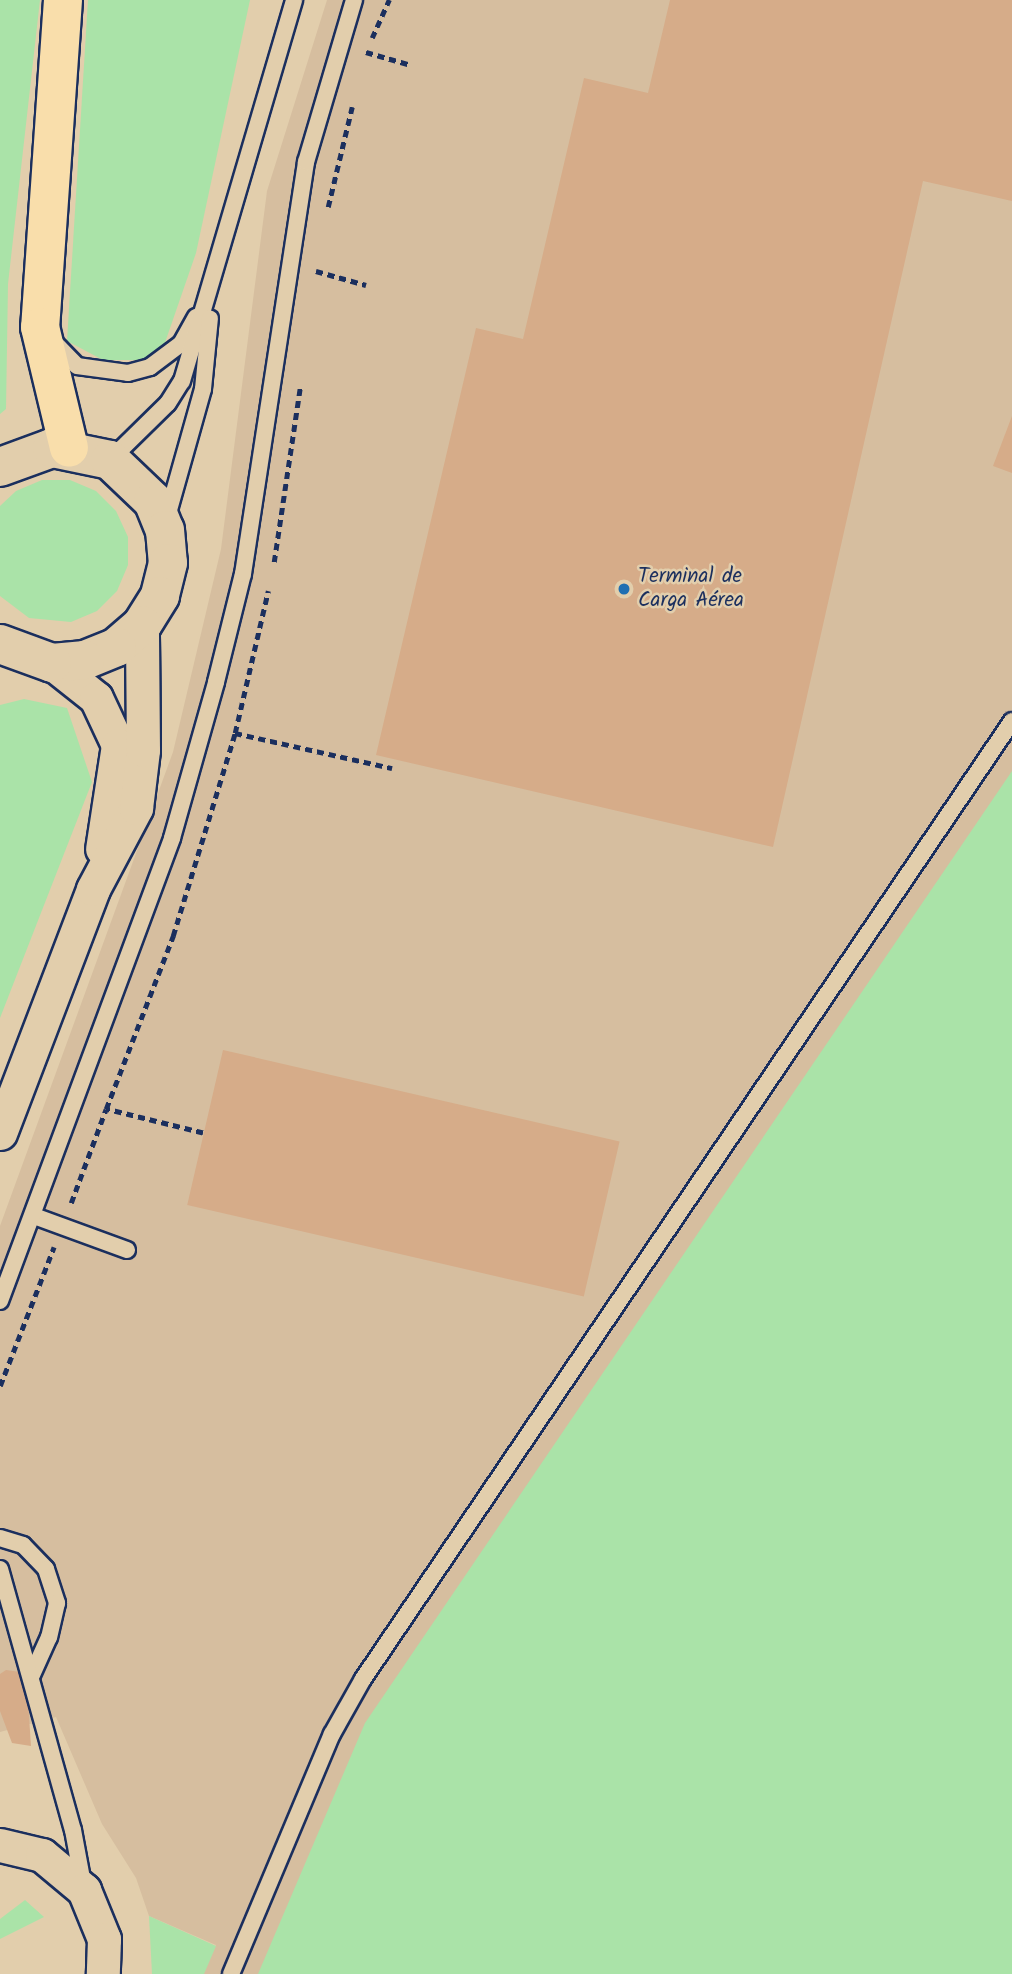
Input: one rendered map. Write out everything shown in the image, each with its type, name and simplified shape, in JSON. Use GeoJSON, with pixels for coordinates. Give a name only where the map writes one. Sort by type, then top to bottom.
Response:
{"type":"FeatureCollection","features":[{"type":"Feature","properties":{"kind":"main road"},"geometry":{"type":"LineString","coordinates":[[63,0],[40,327],[69,447]]}},
{"type":"Feature","properties":{"kind":"street"},"geometry":{"type":"LineString","coordinates":[[0,467],[20,456],[69,447],[110,460],[153,501],[165,530],[168,563],[163,585],[142,625],[117,647],[85,660],[52,663],[5,653]]}},
{"type":"Feature","properties":{"kind":"street"},"geometry":{"type":"LineString","coordinates":[[0,1133],[93,889],[136,808],[143,750],[142,625]]}},
{"type":"Feature","properties":{"kind":"street"},"geometry":{"type":"LineString","coordinates":[[52,663],[96,698],[118,745],[93,889]]}},
{"type":"Feature","properties":{"kind":"street"},"geometry":{"type":"LineString","coordinates":[[0,1845],[42,1855],[84,1890],[104,1939],[103,1974]]}},
{"type":"Feature","properties":{"kind":"lane"},"geometry":{"type":"LineString","coordinates":[[110,460],[167,403],[182,381],[212,287],[294,0]]}},
{"type":"Feature","properties":{"kind":"lane"},"geometry":{"type":"LineString","coordinates":[[0,1315],[3,1294],[172,838],[216,682],[243,574],[306,162],[354,0]]}},
{"type":"Feature","properties":{"kind":"lane"},"geometry":{"type":"LineString","coordinates":[[40,327],[77,366],[128,373],[150,367],[181,344],[212,287]]}},
{"type":"Feature","properties":{"kind":"lane"},"geometry":{"type":"LineString","coordinates":[[165,530],[203,389],[212,287]]}},
{"type":"Feature","properties":{"kind":"lane"},"geometry":{"type":"LineString","coordinates":[[231,1974],[332,1734],[363,1679],[1012,721]]}},
{"type":"Feature","properties":{"kind":"lane"},"geometry":{"type":"LineString","coordinates":[[34,1216],[127,1250]]}},
{"type":"Feature","properties":{"kind":"lane"},"geometry":{"type":"LineString","coordinates":[[0,1538],[23,1545],[46,1569],[57,1603],[49,1637],[31,1677]]}},
{"type":"Feature","properties":{"kind":"lane"},"geometry":{"type":"LineString","coordinates":[[0,1569],[31,1677],[84,1890]]}},
{"type":"Feature","properties":{"kind":"path"},"geometry":{"type":"LineString","coordinates":[[389,0],[364,55],[411,65]]}},
{"type":"Feature","properties":{"kind":"path"},"geometry":{"type":"LineString","coordinates":[[326,213],[355,94]]}},
{"type":"Feature","properties":{"kind":"path"},"geometry":{"type":"LineString","coordinates":[[317,260],[315,272],[366,285]]}},
{"type":"Feature","properties":{"kind":"path"},"geometry":{"type":"LineString","coordinates":[[234,733],[392,768]]}},
{"type":"Feature","properties":{"kind":"shaded area"},"geometry":{"type":"Polygon","coordinates":[[[327,0],[1012,0],[1012,1974],[203,1974],[216,1945],[149,1916],[136,1878],[102,1824],[56,1717],[0,1732],[0,1226],[173,752],[221,549],[267,191],[327,0]]]}},
{"type":"Feature","properties":{"kind":"green space"},"geometry":{"type":"Polygon","coordinates":[[[0,0],[40,0],[8,284],[6,409],[0,414],[0,0]]]}},
{"type":"Feature","properties":{"kind":"green space"},"geometry":{"type":"Polygon","coordinates":[[[88,0],[250,0],[196,253],[159,360],[103,360],[67,341],[88,0]]]}},
{"type":"Feature","properties":{"kind":"green space"},"geometry":{"type":"Polygon","coordinates":[[[42,480],[70,480],[96,491],[116,511],[128,537],[128,565],[117,591],[97,611],[71,622],[29,618],[0,596],[0,506],[16,491],[42,480]]]}},
{"type":"Feature","properties":{"kind":"green space"},"geometry":{"type":"Polygon","coordinates":[[[24,699],[67,708],[92,782],[0,1018],[0,705],[24,699]]]}},
{"type":"Feature","properties":{"kind":"green space"},"geometry":{"type":"Polygon","coordinates":[[[1012,771],[1012,1974],[258,1974],[365,1723],[1012,771]]]}},
{"type":"Feature","properties":{"kind":"green space"},"geometry":{"type":"Polygon","coordinates":[[[25,1900],[44,1917],[0,1939],[0,1919],[25,1900]]]}},
{"type":"Feature","properties":{"kind":"green space"},"geometry":{"type":"Polygon","coordinates":[[[149,1916],[216,1946],[204,1974],[152,1974],[149,1916]]]}},
{"type":"Feature","properties":{"kind":"building","name":"Terminal de Carga Aérea"},"geometry":{"type":"Polygon","coordinates":[[[670,0],[1012,0],[1012,201],[923,181],[773,847],[376,755],[476,328],[523,339],[584,78],[648,93],[670,0]]]}},
{"type":"Feature","properties":{"kind":"building"},"geometry":{"type":"Polygon","coordinates":[[[1012,416],[1012,473],[993,466],[1012,416]]]}},
{"type":"Feature","properties":{"kind":"building"},"geometry":{"type":"Polygon","coordinates":[[[223,1050],[620,1142],[584,1296],[187,1205],[223,1050]]]}},
{"type":"Feature","properties":{"kind":"building"},"geometry":{"type":"Polygon","coordinates":[[[6,1670],[20,1672],[27,1687],[31,1746],[12,1743],[0,1711],[0,1674],[6,1670]]]}},
{"type":"Feature","properties":{"kind":"place","name":"Terminal de Carga Aérea"},"geometry":{"type":"Point","coordinates":[624,589]}}]}
